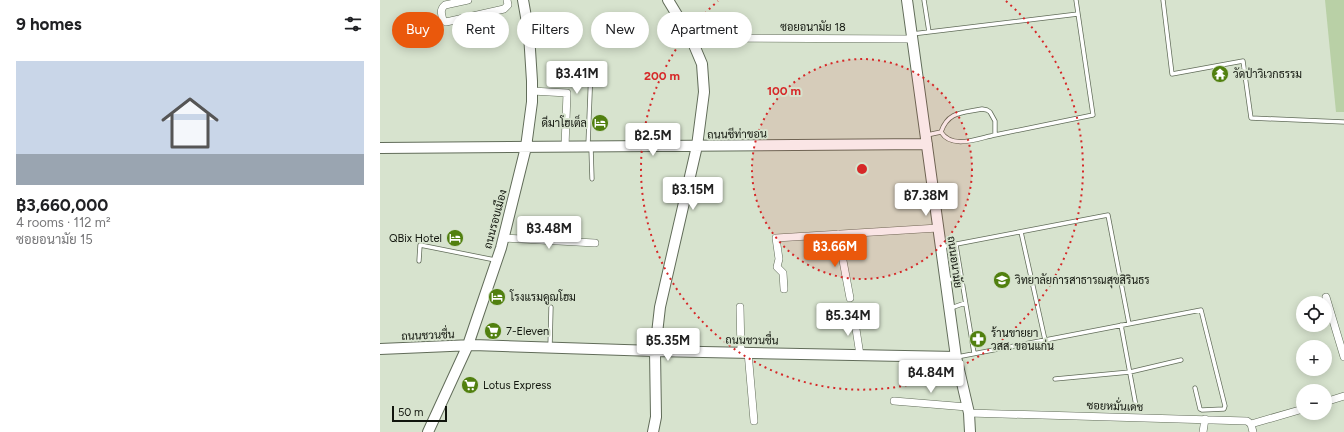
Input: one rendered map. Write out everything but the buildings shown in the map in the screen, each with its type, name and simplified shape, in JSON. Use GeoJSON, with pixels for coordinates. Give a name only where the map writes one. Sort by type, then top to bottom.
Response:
{"type":"FeatureCollection","features":[{"type":"Feature","properties":{"kind":"street"},"geometry":{"type":"LineString","coordinates":[[468,0],[445,5],[441,10],[443,20],[446,22],[504,9],[508,6],[507,0]]}},
{"type":"Feature","properties":{"kind":"street","name":"ถนนรอบเมือง"},"geometry":{"type":"LineString","coordinates":[[429,432],[468,345],[503,238],[526,147],[532,91],[529,34],[524,0]]}},
{"type":"Feature","properties":{"kind":"street"},"geometry":{"type":"LineString","coordinates":[[668,0],[675,12]]}},
{"type":"Feature","properties":{"kind":"street","name":"ถนนอนามัย"},"geometry":{"type":"LineString","coordinates":[[906,0],[956,357],[968,410],[970,432]]}},
{"type":"Feature","properties":{"kind":"street","name":"ซอยอนามัย 18"},"geometry":{"type":"LineString","coordinates":[[752,38],[912,37]]}},
{"type":"Feature","properties":{"kind":"street"},"geometry":{"type":"LineString","coordinates":[[653,432],[656,417],[655,351],[660,307],[697,146],[704,92],[702,64],[695,48]]}},
{"type":"Feature","properties":{"kind":"street"},"geometry":{"type":"LineString","coordinates":[[532,91],[567,93],[565,147]]}},
{"type":"Feature","properties":{"kind":"street","name":"ถนนชีท่าขอน"},"geometry":{"type":"LineString","coordinates":[[380,148],[697,146],[926,139]]}},
{"type":"Feature","properties":{"kind":"street"},"geometry":{"type":"LineString","coordinates":[[784,290],[783,273],[777,267],[779,259],[776,238],[938,228]]}},
{"type":"Feature","properties":{"kind":"street"},"geometry":{"type":"LineString","coordinates":[[838,234],[850,298]]}},
{"type":"Feature","properties":{"kind":"street"},"geometry":{"type":"LineString","coordinates":[[503,238],[595,243]]}},
{"type":"Feature","properties":{"kind":"street"},"geometry":{"type":"LineString","coordinates":[[740,307],[744,352],[754,421]]}},
{"type":"Feature","properties":{"kind":"street"},"geometry":{"type":"LineString","coordinates":[[854,316],[860,355]]}},
{"type":"Feature","properties":{"kind":"street"},"geometry":{"type":"LineString","coordinates":[[1332,318],[1344,357]]}},
{"type":"Feature","properties":{"kind":"street","name":"ถนนชวนชื่น"},"geometry":{"type":"LineString","coordinates":[[380,349],[468,345],[655,351],[956,357]]}},
{"type":"Feature","properties":{"kind":"street"},"geometry":{"type":"LineString","coordinates":[[1332,400],[1344,396]]}},
{"type":"Feature","properties":{"kind":"street","name":"ซอยหมั่นเดช"},"geometry":{"type":"LineString","coordinates":[[894,401],[968,410],[1247,421],[1251,424]]}},
{"type":"Feature","properties":{"kind":"street"},"geometry":{"type":"LineString","coordinates":[[1253,432],[1251,424],[1296,411]]}},
{"type":"Feature","properties":{"kind":"street"},"geometry":{"type":"LineString","coordinates":[[1203,432],[1205,419]]}},
{"type":"Feature","properties":{"kind":"lane"},"geometry":{"type":"LineString","coordinates":[[924,0],[929,32]]}},
{"type":"Feature","properties":{"kind":"lane"},"geometry":{"type":"LineString","coordinates":[[941,132],[949,139],[959,142],[1093,115],[1076,0]]}},
{"type":"Feature","properties":{"kind":"lane"},"geometry":{"type":"LineString","coordinates":[[1163,0],[1172,74],[1243,61],[1251,118],[1344,122]]}},
{"type":"Feature","properties":{"kind":"lane"},"geometry":{"type":"LineString","coordinates":[[912,37],[929,32],[1078,14]]}},
{"type":"Feature","properties":{"kind":"lane"},"geometry":{"type":"LineString","coordinates":[[591,68],[590,146],[592,179]]}},
{"type":"Feature","properties":{"kind":"lane"},"geometry":{"type":"LineString","coordinates":[[926,139],[941,132],[948,119],[953,114],[982,109],[987,110],[994,118],[995,135]]}},
{"type":"Feature","properties":{"kind":"lane"},"geometry":{"type":"LineString","coordinates":[[935,203],[947,202]]}},
{"type":"Feature","properties":{"kind":"lane"},"geometry":{"type":"LineString","coordinates":[[941,247],[1108,215],[1129,324]]}},
{"type":"Feature","properties":{"kind":"lane"},"geometry":{"type":"LineString","coordinates":[[1021,232],[1045,340]]}},
{"type":"Feature","properties":{"kind":"lane"},"geometry":{"type":"LineString","coordinates":[[956,244],[974,353]]}},
{"type":"Feature","properties":{"kind":"lane"},"geometry":{"type":"LineString","coordinates":[[419,261],[420,245],[496,261]]}},
{"type":"Feature","properties":{"kind":"lane"},"geometry":{"type":"LineString","coordinates":[[946,280],[961,278]]}},
{"type":"Feature","properties":{"kind":"lane"},"geometry":{"type":"LineString","coordinates":[[949,308],[965,303]]}},
{"type":"Feature","properties":{"kind":"lane"},"geometry":{"type":"LineString","coordinates":[[550,348],[551,307]]}},
{"type":"Feature","properties":{"kind":"lane"},"geometry":{"type":"LineString","coordinates":[[956,357],[1200,310],[1225,406],[1224,410],[1200,409],[1195,388]]}},
{"type":"Feature","properties":{"kind":"lane"},"geometry":{"type":"LineString","coordinates":[[1121,325],[1136,406]]}},
{"type":"Feature","properties":{"kind":"lane"},"geometry":{"type":"LineString","coordinates":[[1055,378],[1130,372],[1182,360]]}},
{"type":"Feature","properties":{"kind":"green space"},"geometry":{"type":"Polygon","coordinates":[[[1325,0],[1344,0],[1344,112],[1336,112],[1325,0]]]}},
{"type":"Feature","properties":{"kind":"place","name":"วัดป่าวิเวกธรรม"},"geometry":{"type":"Point","coordinates":[1220,74]}},
{"type":"Feature","properties":{"kind":"place","name":"ดีมาโฮเต็ล"},"geometry":{"type":"Point","coordinates":[600,123]}},
{"type":"Feature","properties":{"kind":"place","name":"QBix Hotel"},"geometry":{"type":"Point","coordinates":[455,238]}},
{"type":"Feature","properties":{"kind":"place","name":"วิทยาลัยการสาธารณสุขสิรินธร"},"geometry":{"type":"Point","coordinates":[1002,280]}},
{"type":"Feature","properties":{"kind":"place","name":"โรงแรมคูณโฮม"},"geometry":{"type":"Point","coordinates":[497,297]}},
{"type":"Feature","properties":{"kind":"place","name":"7-Eleven"},"geometry":{"type":"Point","coordinates":[493,331]}},
{"type":"Feature","properties":{"kind":"place","name":"ร้านขายยา วสส. ขอนแก่น"},"geometry":{"type":"Point","coordinates":[978,339]}},
{"type":"Feature","properties":{"kind":"place","name":"Lotus Express"},"geometry":{"type":"Point","coordinates":[470,385]}}]}
